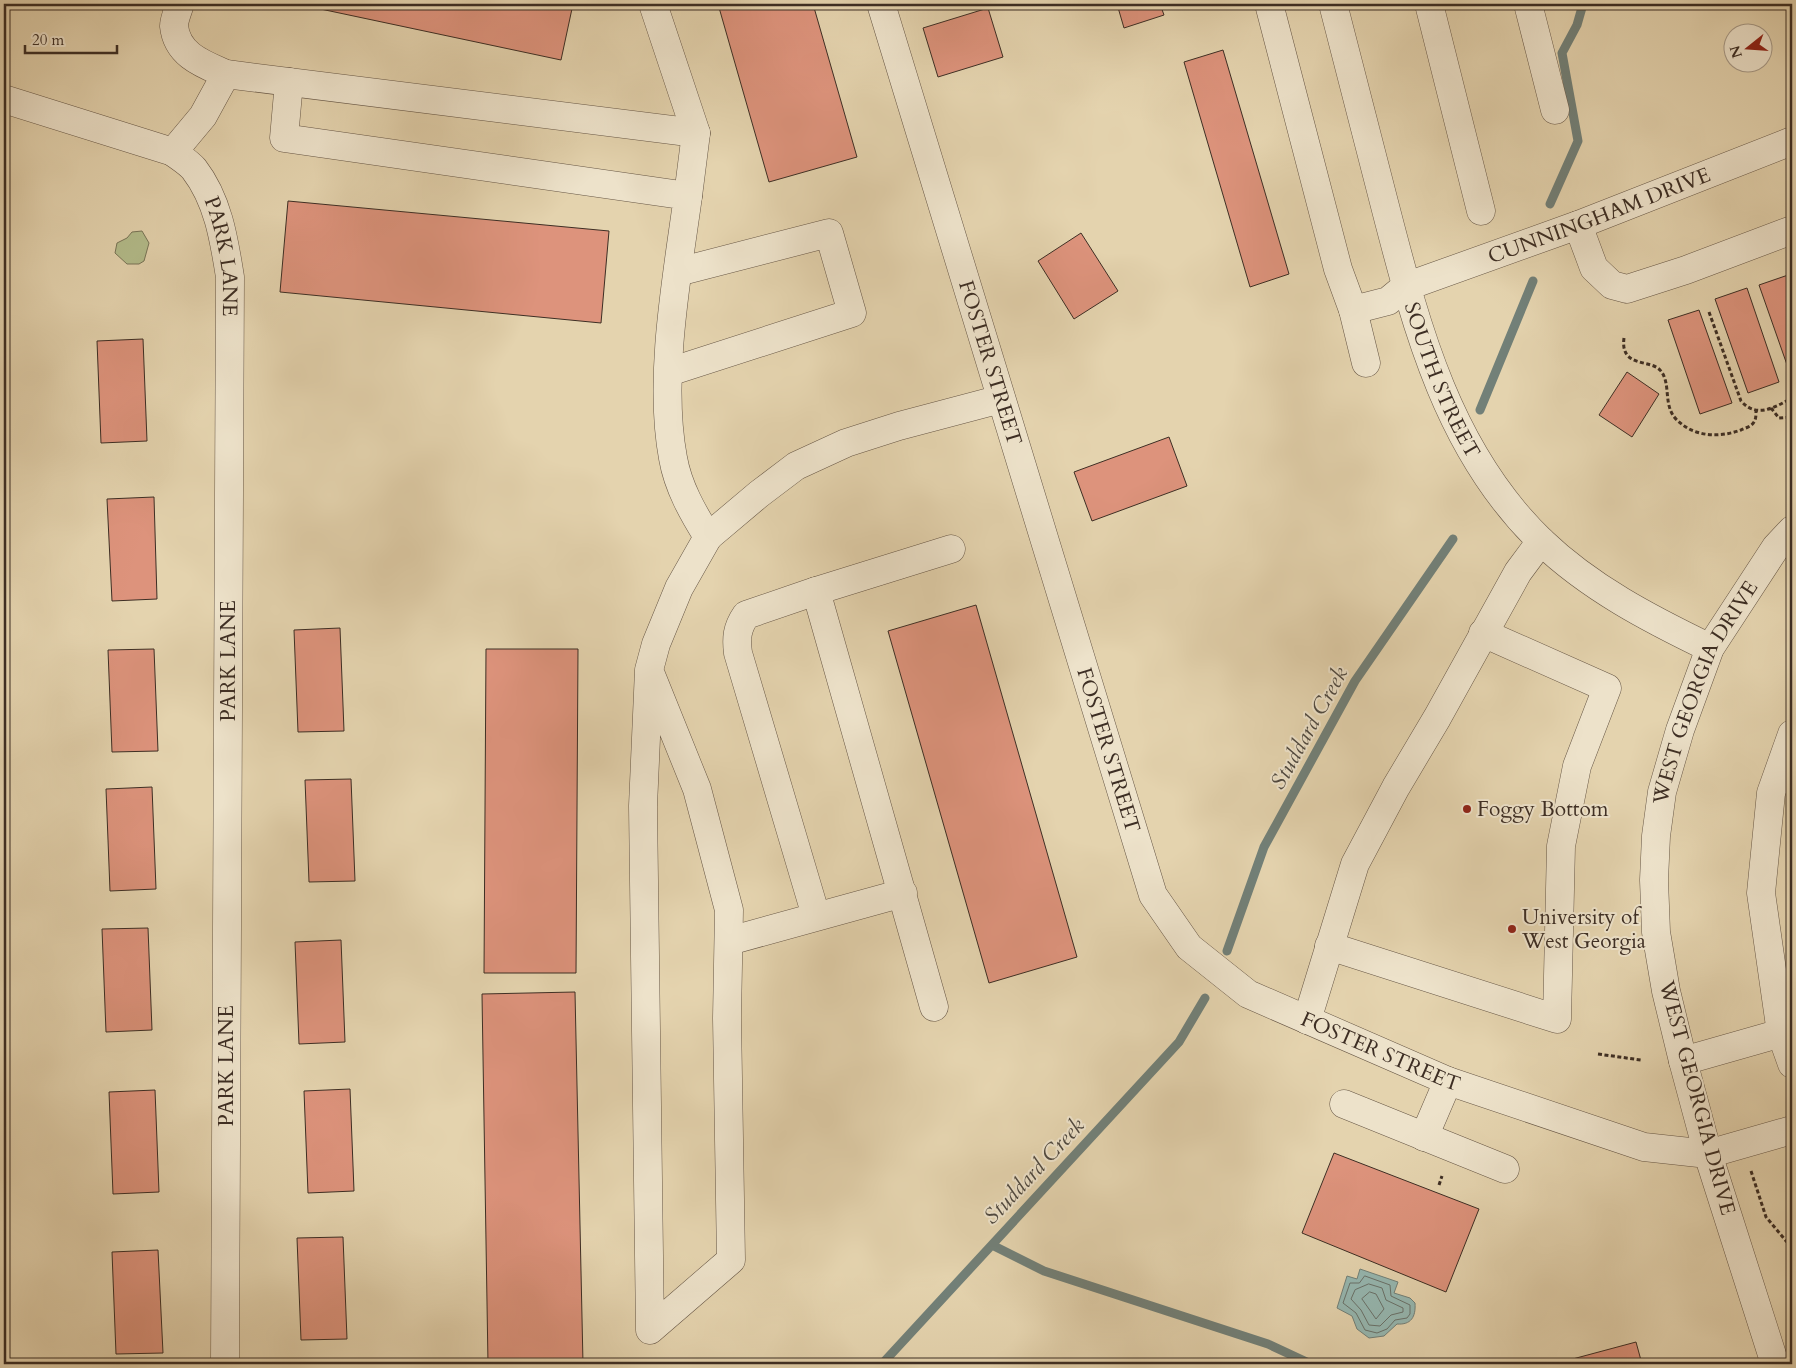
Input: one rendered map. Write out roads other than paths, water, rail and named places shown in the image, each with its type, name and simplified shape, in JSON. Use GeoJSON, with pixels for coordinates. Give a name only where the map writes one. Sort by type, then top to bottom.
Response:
{"type":"FeatureCollection","features":[{"type":"Feature","properties":{"kind":"street"},"geometry":{"type":"LineString","coordinates":[[180,4],[174,25],[180,45],[195,61],[226,74],[696,133]]}},
{"type":"Feature","properties":{"kind":"street"},"geometry":{"type":"LineString","coordinates":[[653,4],[696,133],[668,360],[667,415],[673,459],[688,503],[708,537]]}},
{"type":"Feature","properties":{"kind":"street","name":"FOSTER STREET"},"geometry":{"type":"LineString","coordinates":[[881,4],[1153,895],[1189,947],[1248,994],[1448,1080],[1644,1147],[1708,1154]]}},
{"type":"Feature","properties":{"kind":"street"},"geometry":{"type":"LineString","coordinates":[[1269,4],[1338,269],[1353,310],[1366,363]]}},
{"type":"Feature","properties":{"kind":"street","name":"SOUTH STREET"},"geometry":{"type":"LineString","coordinates":[[1333,4],[1406,287],[1425,348],[1461,434],[1484,473],[1541,541],[1586,579],[1640,613],[1710,648]]}},
{"type":"Feature","properties":{"kind":"street"},"geometry":{"type":"LineString","coordinates":[[1429,4],[1481,211]]}},
{"type":"Feature","properties":{"kind":"street"},"geometry":{"type":"LineString","coordinates":[[1528,4],[1555,110]]}},
{"type":"Feature","properties":{"kind":"street"},"geometry":{"type":"LineString","coordinates":[[173,152],[203,116],[226,74]]}},
{"type":"Feature","properties":{"kind":"street"},"geometry":{"type":"LineString","coordinates":[[288,82],[284,138],[688,196]]}},
{"type":"Feature","properties":{"kind":"street","name":"PARK LANE"},"geometry":{"type":"LineString","coordinates":[[4,98],[173,152],[193,168],[213,200],[224,236],[230,277],[225,1364]]}},
{"type":"Feature","properties":{"kind":"street","name":"CUNNINGHAM DRIVE"},"geometry":{"type":"LineString","coordinates":[[1353,310],[1388,301],[1406,287],[1578,225],[1792,141]]}},
{"type":"Feature","properties":{"kind":"street"},"geometry":{"type":"LineString","coordinates":[[1578,225],[1594,268],[1612,284],[1627,289],[1686,270],[1792,230]]}},
{"type":"Feature","properties":{"kind":"street"},"geometry":{"type":"LineString","coordinates":[[669,372],[852,313],[829,233],[678,272]]}},
{"type":"Feature","properties":{"kind":"street"},"geometry":{"type":"LineString","coordinates":[[649,670],[697,789],[729,910],[728,1018],[731,1260],[650,1330],[643,806],[649,670],[656,644],[679,588],[708,537],[796,466],[855,440],[899,426],[1001,399]]}},
{"type":"Feature","properties":{"kind":"street","name":"WEST GEORGIA DRIVE"},"geometry":{"type":"LineString","coordinates":[[1774,1364],[1708,1154],[1683,1061],[1666,991],[1656,932],[1654,880],[1656,836],[1662,792],[1675,748],[1710,648],[1776,547],[1792,530]]}},
{"type":"Feature","properties":{"kind":"street"},"geometry":{"type":"LineString","coordinates":[[1307,1020],[1355,864],[1396,787],[1437,718],[1518,572],[1541,541]]}},
{"type":"Feature","properties":{"kind":"street"},"geometry":{"type":"LineString","coordinates":[[816,916],[738,653],[736,640],[738,625],[746,616],[816,591],[951,549]]}},
{"type":"Feature","properties":{"kind":"street"},"geometry":{"type":"LineString","coordinates":[[816,591],[934,1007]]}},
{"type":"Feature","properties":{"kind":"street"},"geometry":{"type":"LineString","coordinates":[[1329,946],[1557,1020],[1561,846],[1577,766],[1607,688],[1483,633]]}},
{"type":"Feature","properties":{"kind":"street"},"geometry":{"type":"LineString","coordinates":[[1792,734],[1772,793],[1761,893],[1792,1064]]}},
{"type":"Feature","properties":{"kind":"street"},"geometry":{"type":"LineString","coordinates":[[729,941],[903,893]]}},
{"type":"Feature","properties":{"kind":"street"},"geometry":{"type":"LineString","coordinates":[[1683,1061],[1787,1032]]}},
{"type":"Feature","properties":{"kind":"street"},"geometry":{"type":"LineString","coordinates":[[1424,1137],[1448,1080]]}},
{"type":"Feature","properties":{"kind":"street"},"geometry":{"type":"LineString","coordinates":[[1344,1104],[1505,1169]]}},
{"type":"Feature","properties":{"kind":"street"},"geometry":{"type":"LineString","coordinates":[[1708,1154],[1792,1130]]}},
{"type":"Feature","properties":{"kind":"water"},"geometry":{"type":"Polygon","coordinates":[[[1360,1269],[1398,1282],[1394,1293],[1410,1298],[1415,1303],[1415,1312],[1412,1319],[1406,1323],[1397,1324],[1384,1336],[1369,1338],[1357,1329],[1352,1316],[1337,1308],[1347,1276],[1357,1279],[1360,1269]]]}},
{"type":"Feature","properties":{"kind":"waterway","name":"Studdard Creek"},"geometry":{"type":"LineString","coordinates":[[1550,204],[1578,141],[1562,53],[1577,25],[1583,4]]}},
{"type":"Feature","properties":{"kind":"waterway","name":"Studdard Creek"},"geometry":{"type":"LineString","coordinates":[[1480,410],[1533,281]]}},
{"type":"Feature","properties":{"kind":"waterway","name":"Studdard Creek"},"geometry":{"type":"LineString","coordinates":[[1227,951],[1264,847],[1355,681],[1453,539]]}},
{"type":"Feature","properties":{"kind":"waterway","name":"Studdard Creek"},"geometry":{"type":"LineString","coordinates":[[882,1364],[1179,1042],[1205,998]]}},
{"type":"Feature","properties":{"kind":"waterway"},"geometry":{"type":"LineString","coordinates":[[992,1245],[1044,1271],[1268,1344],[1311,1364]]}},
{"type":"Feature","properties":{"kind":"place","name":"Foggy Bottom"},"geometry":{"type":"Point","coordinates":[1467,809]}},
{"type":"Feature","properties":{"kind":"place","name":"University of West Georgia"},"geometry":{"type":"Point","coordinates":[1512,929]}}]}
